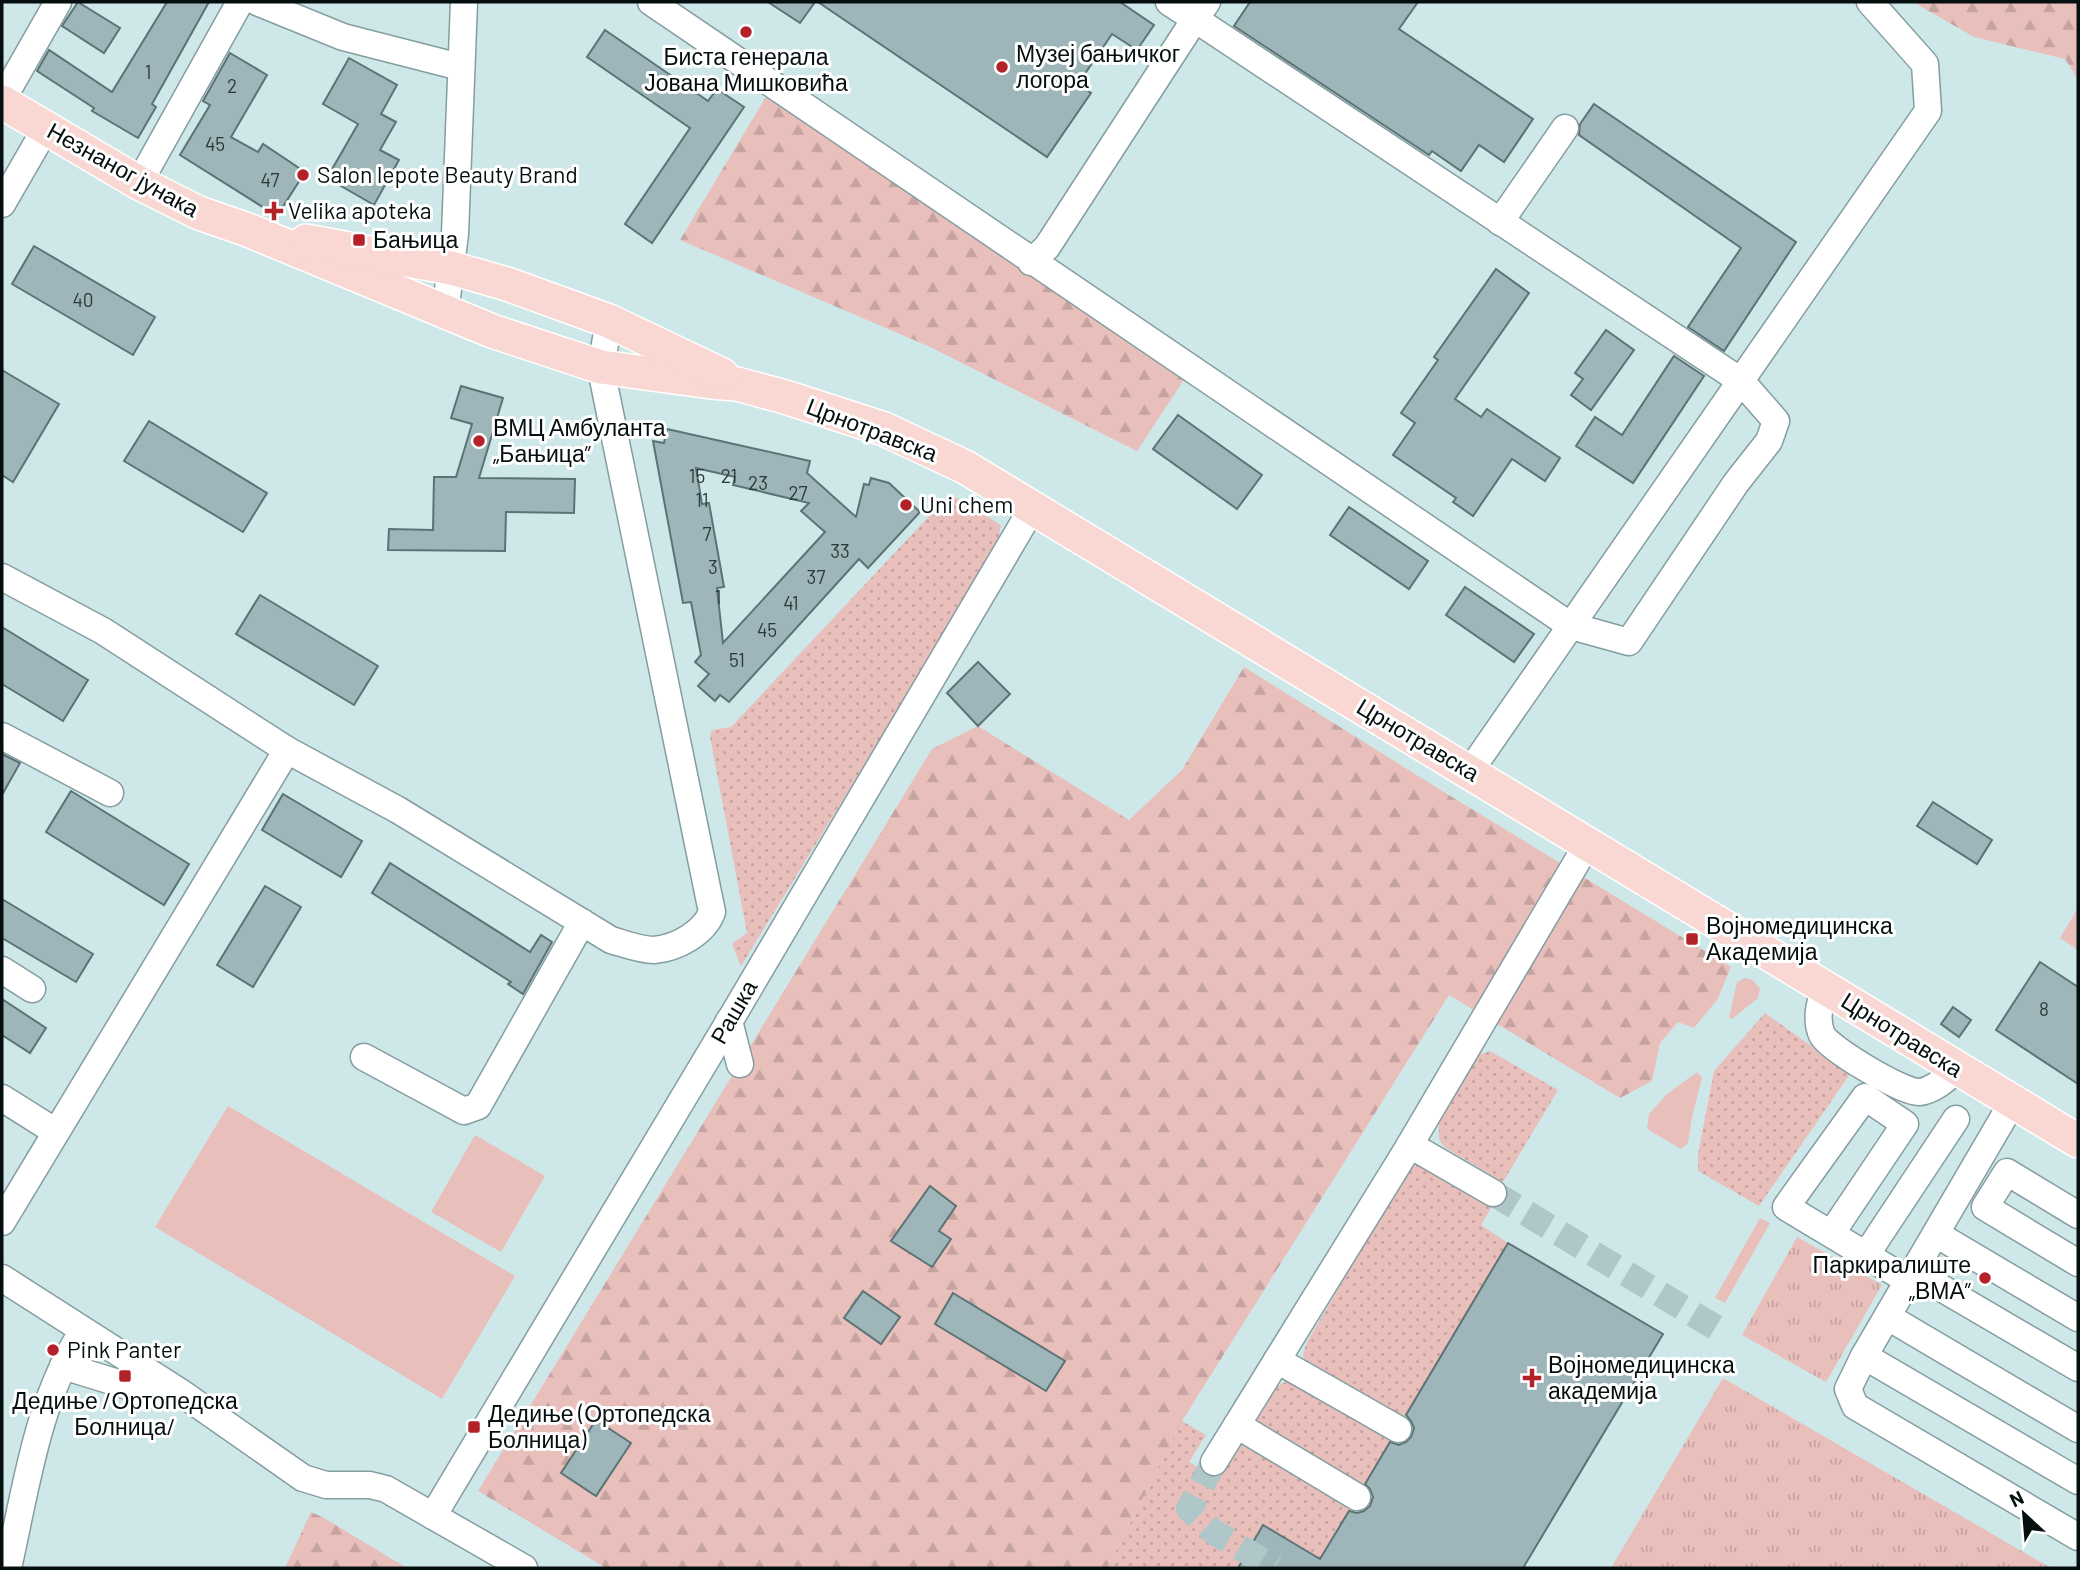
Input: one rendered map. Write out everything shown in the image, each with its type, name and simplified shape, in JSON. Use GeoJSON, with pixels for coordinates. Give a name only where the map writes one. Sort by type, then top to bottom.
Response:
{"type":"FeatureCollection","features":[{"type":"Feature","properties":{"kind":"main road","name":"Незнаног јунака"},"geometry":{"type":"LineString","coordinates":[[2,101],[139,183],[199,213],[248,230],[446,313]]}},
{"type":"Feature","properties":{"kind":"main road","name":"Незнаног јунака"},"geometry":{"type":"LineString","coordinates":[[248,230],[451,268]]}},
{"type":"Feature","properties":{"kind":"main road","name":"Црнотравска"},"geometry":{"type":"LineString","coordinates":[[451,268],[507,284],[609,321],[737,384]]}},
{"type":"Feature","properties":{"kind":"main road","name":"Црнотравска"},"geometry":{"type":"LineString","coordinates":[[446,313],[601,367],[737,384],[884,429],[965,467],[2078,1141]]}},
{"type":"Feature","properties":{"kind":"street"},"geometry":{"type":"LineString","coordinates":[[2,101],[58,2]]}},
{"type":"Feature","properties":{"kind":"street"},"geometry":{"type":"LineString","coordinates":[[139,183],[240,2]]}},
{"type":"Feature","properties":{"kind":"street"},"geometry":{"type":"LineString","coordinates":[[257,2],[343,37],[460,67]]}},
{"type":"Feature","properties":{"kind":"street"},"geometry":{"type":"LineString","coordinates":[[446,313],[458,166],[464,2]]}},
{"type":"Feature","properties":{"kind":"street"},"geometry":{"type":"LineString","coordinates":[[651,2],[1571,626],[1629,642],[1736,483],[1769,441],[1776,421],[1741,382],[1500,222],[1201,10],[1169,2]]}},
{"type":"Feature","properties":{"kind":"street"},"geometry":{"type":"LineString","coordinates":[[1470,772],[1928,111],[1926,64],[1870,2]]}},
{"type":"Feature","properties":{"kind":"street"},"geometry":{"type":"LineString","coordinates":[[1031,261],[1047,247],[1201,10]]}},
{"type":"Feature","properties":{"kind":"street"},"geometry":{"type":"LineString","coordinates":[[2,204],[46,128]]}},
{"type":"Feature","properties":{"kind":"street"},"geometry":{"type":"LineString","coordinates":[[1500,222],[1565,128]]}},
{"type":"Feature","properties":{"kind":"street"},"geometry":{"type":"LineString","coordinates":[[2,577],[103,631],[287,750],[398,810],[611,940],[655,950],[678,943],[699,932],[708,923],[712,912],[601,367],[609,321]]}},
{"type":"Feature","properties":{"kind":"street","name":"Рашка"},"geometry":{"type":"LineString","coordinates":[[433,1516],[1032,507]]}},
{"type":"Feature","properties":{"kind":"street"},"geometry":{"type":"LineString","coordinates":[[2,736],[110,793]]}},
{"type":"Feature","properties":{"kind":"street"},"geometry":{"type":"LineString","coordinates":[[2,1222],[287,750]]}},
{"type":"Feature","properties":{"kind":"street"},"geometry":{"type":"LineString","coordinates":[[1214,1462],[1410,1145],[1588,843]]}},
{"type":"Feature","properties":{"kind":"street"},"geometry":{"type":"LineString","coordinates":[[364,1057],[464,1111],[478,1106],[582,922]]}},
{"type":"Feature","properties":{"kind":"street"},"geometry":{"type":"LineString","coordinates":[[2,970],[32,989]]}},
{"type":"Feature","properties":{"kind":"street"},"geometry":{"type":"LineString","coordinates":[[1825,986],[1819,1003],[1819,1026],[1827,1042],[1901,1089],[1918,1093],[1928,1090],[1956,1069]]}},
{"type":"Feature","properties":{"kind":"street"},"geometry":{"type":"LineString","coordinates":[[729,1021],[740,1064]]}},
{"type":"Feature","properties":{"kind":"street"},"geometry":{"type":"LineString","coordinates":[[1830,1234],[1905,1124],[1865,1097],[1786,1207],[1830,1234],[1866,1255],[1912,1276],[2078,1368]]}},
{"type":"Feature","properties":{"kind":"street"},"geometry":{"type":"LineString","coordinates":[[2,1098],[56,1132]]}},
{"type":"Feature","properties":{"kind":"street"},"geometry":{"type":"LineString","coordinates":[[2012,1103],[1864,1356],[1848,1389],[1854,1406],[2076,1531]]}},
{"type":"Feature","properties":{"kind":"street"},"geometry":{"type":"LineString","coordinates":[[1866,1255],[1956,1119]]}},
{"type":"Feature","properties":{"kind":"street"},"geometry":{"type":"LineString","coordinates":[[1410,1145],[1493,1193]]}},
{"type":"Feature","properties":{"kind":"street"},"geometry":{"type":"LineString","coordinates":[[2078,1214],[2007,1172],[1985,1207],[2078,1263]]}},
{"type":"Feature","properties":{"kind":"street"},"geometry":{"type":"LineString","coordinates":[[1936,1234],[2078,1318]]}},
{"type":"Feature","properties":{"kind":"street"},"geometry":{"type":"LineString","coordinates":[[2,1278],[180,1392],[303,1478],[336,1486],[379,1487],[524,1568]]}},
{"type":"Feature","properties":{"kind":"street"},"geometry":{"type":"LineString","coordinates":[[1888,1317],[2078,1429]]}},
{"type":"Feature","properties":{"kind":"street"},"geometry":{"type":"LineString","coordinates":[[8,1568],[54,1384],[83,1331]]}},
{"type":"Feature","properties":{"kind":"street"},"geometry":{"type":"LineString","coordinates":[[1864,1356],[2078,1481]]}},
{"type":"Feature","properties":{"kind":"street"},"geometry":{"type":"LineString","coordinates":[[1277,1360],[1398,1429]]}},
{"type":"Feature","properties":{"kind":"street"},"geometry":{"type":"LineString","coordinates":[[63,1366],[157,1395],[169,1397],[180,1392]]}},
{"type":"Feature","properties":{"kind":"street"},"geometry":{"type":"LineString","coordinates":[[1237,1425],[1357,1497]]}},
{"type":"Feature","properties":{"kind":"green space"},"geometry":{"type":"Polygon","coordinates":[[[1913,2],[2078,2],[2078,79],[2065,59],[1974,37],[1913,2]]]}},
{"type":"Feature","properties":{"kind":"green space"},"geometry":{"type":"Polygon","coordinates":[[[773,85],[1191,369],[1137,451],[928,346],[680,240],[773,85]]]}},
{"type":"Feature","properties":{"kind":"green space"},"geometry":{"type":"Polygon","coordinates":[[[950,494],[1001,525],[996,550],[741,966],[732,944],[747,933],[710,737],[712,730],[731,727],[950,494]]]}},
{"type":"Feature","properties":{"kind":"green space"},"geometry":{"type":"Polygon","coordinates":[[[1244,667],[1731,967],[1717,1000],[1694,1028],[1678,1022],[1660,1043],[1652,1081],[1620,1098],[1449,995],[1182,1421],[1107,1568],[606,1568],[478,1491],[932,749],[978,726],[1129,820],[1182,770],[1244,667]]]}},
{"type":"Feature","properties":{"kind":"green space"},"geometry":{"type":"Polygon","coordinates":[[[2078,908],[2078,950],[2060,938],[2078,908]]]}},
{"type":"Feature","properties":{"kind":"green space"},"geometry":{"type":"Polygon","coordinates":[[[1745,978],[1753,980],[1760,989],[1758,998],[1732,1019],[1729,1018],[1737,982],[1745,978]]]}},
{"type":"Feature","properties":{"kind":"green space"},"geometry":{"type":"Polygon","coordinates":[[[1765,1013],[1850,1074],[1759,1206],[1698,1171],[1698,1154],[1714,1071],[1765,1013]]]}},
{"type":"Feature","properties":{"kind":"green space"},"geometry":{"type":"Polygon","coordinates":[[[1490,1051],[1558,1090],[1503,1182],[1444,1147],[1439,1139],[1439,1123],[1478,1055],[1490,1051]]]}},
{"type":"Feature","properties":{"kind":"green space"},"geometry":{"type":"Polygon","coordinates":[[[1697,1072],[1702,1078],[1688,1143],[1681,1149],[1647,1129],[1649,1114],[1667,1094],[1697,1072]]]}},
{"type":"Feature","properties":{"kind":"green space"},"geometry":{"type":"Polygon","coordinates":[[[228,1106],[515,1276],[442,1399],[155,1227],[228,1106]]]}},
{"type":"Feature","properties":{"kind":"green space"},"geometry":{"type":"Polygon","coordinates":[[[475,1135],[545,1176],[501,1252],[431,1212],[475,1135]]]}},
{"type":"Feature","properties":{"kind":"green space"},"geometry":{"type":"Polygon","coordinates":[[[1419,1162],[1495,1201],[1481,1225],[1508,1243],[1402,1422],[1305,1365],[1303,1354],[1307,1342],[1409,1169],[1419,1162]]]}},
{"type":"Feature","properties":{"kind":"green space"},"geometry":{"type":"Polygon","coordinates":[[[1760,1218],[1770,1223],[1725,1303],[1715,1298],[1760,1218]]]}},
{"type":"Feature","properties":{"kind":"green space"},"geometry":{"type":"Polygon","coordinates":[[[1797,1237],[1882,1285],[1826,1382],[1742,1335],[1797,1237]]]}},
{"type":"Feature","properties":{"kind":"green space"},"geometry":{"type":"Polygon","coordinates":[[[1723,1378],[2051,1568],[1611,1568],[1723,1378]]]}},
{"type":"Feature","properties":{"kind":"green space"},"geometry":{"type":"Polygon","coordinates":[[[1287,1381],[1297,1382],[1393,1437],[1361,1490],[1256,1427],[1258,1412],[1264,1400],[1287,1381]]]}},
{"type":"Feature","properties":{"kind":"green space"},"geometry":{"type":"Polygon","coordinates":[[[1182,1421],[1206,1435],[1189,1462],[1216,1477],[1237,1446],[1246,1443],[1353,1504],[1320,1559],[1263,1526],[1238,1568],[1107,1568],[1182,1421]]]}},
{"type":"Feature","properties":{"kind":"green space"},"geometry":{"type":"Polygon","coordinates":[[[311,1512],[324,1518],[407,1568],[285,1568],[311,1512]]]}},
{"type":"Feature","properties":{"kind":"building"},"geometry":{"type":"Polygon","coordinates":[[[78,2],[120,28],[104,53],[62,26],[78,2]]]}},
{"type":"Feature","properties":{"kind":"building"},"geometry":{"type":"Polygon","coordinates":[[[167,2],[209,2],[152,104],[156,107],[138,138],[92,111],[94,108],[37,71],[49,50],[112,92],[167,2]]]}},
{"type":"Feature","properties":{"kind":"building"},"geometry":{"type":"Polygon","coordinates":[[[768,2],[815,2],[800,23],[768,2]]]}},
{"type":"Feature","properties":{"kind":"building","name":"Музеј бањичког логора"},"geometry":{"type":"Polygon","coordinates":[[[818,2],[1120,2],[1154,25],[1137,50],[1112,34],[1078,84],[1091,93],[1047,157],[818,2]]]}},
{"type":"Feature","properties":{"kind":"building"},"geometry":{"type":"Polygon","coordinates":[[[1250,2],[1418,2],[1399,29],[1533,119],[1504,162],[1479,145],[1461,171],[1432,151],[1429,155],[1234,26],[1250,2]]]}},
{"type":"Feature","properties":{"kind":"building"},"geometry":{"type":"Polygon","coordinates":[[[605,30],[708,101],[717,89],[744,107],[652,243],[625,224],[690,128],[587,57],[605,30]]]}},
{"type":"Feature","properties":{"kind":"building"},"geometry":{"type":"Polygon","coordinates":[[[230,53],[267,75],[231,137],[258,152],[263,144],[305,172],[277,216],[180,155],[210,105],[203,101],[230,53]]]}},
{"type":"Feature","properties":{"kind":"building"},"geometry":{"type":"Polygon","coordinates":[[[349,58],[397,85],[381,114],[396,122],[380,150],[399,160],[374,205],[327,178],[358,124],[323,104],[349,58]]]}},
{"type":"Feature","properties":{"kind":"building"},"geometry":{"type":"Polygon","coordinates":[[[1594,104],[1796,242],[1724,351],[1688,327],[1741,248],[1579,135],[1580,124],[1594,104]]]}},
{"type":"Feature","properties":{"kind":"building"},"geometry":{"type":"Polygon","coordinates":[[[34,246],[155,317],[133,355],[12,284],[34,246]]]}},
{"type":"Feature","properties":{"kind":"building"},"geometry":{"type":"Polygon","coordinates":[[[1496,269],[1529,293],[1455,399],[1481,417],[1487,409],[1560,458],[1545,481],[1512,459],[1473,516],[1453,502],[1456,498],[1393,455],[1415,423],[1401,413],[1438,360],[1434,357],[1496,269]]]}},
{"type":"Feature","properties":{"kind":"building"},"geometry":{"type":"Polygon","coordinates":[[[1606,330],[1634,350],[1591,410],[1571,395],[1583,379],[1575,373],[1606,330]]]}},
{"type":"Feature","properties":{"kind":"building"},"geometry":{"type":"Polygon","coordinates":[[[1674,356],[1704,376],[1633,483],[1576,446],[1595,417],[1622,435],[1674,356]]]}},
{"type":"Feature","properties":{"kind":"building"},"geometry":{"type":"Polygon","coordinates":[[[2,370],[59,404],[13,482],[2,475],[2,370]]]}},
{"type":"Feature","properties":{"kind":"building"},"geometry":{"type":"Polygon","coordinates":[[[461,386],[503,398],[479,478],[575,479],[574,513],[506,512],[505,551],[388,550],[389,529],[433,530],[434,477],[456,477],[472,424],[451,418],[461,386]]]}},
{"type":"Feature","properties":{"kind":"building"},"geometry":{"type":"Polygon","coordinates":[[[1178,415],[1262,475],[1237,509],[1153,449],[1178,415]]]}},
{"type":"Feature","properties":{"kind":"building"},"geometry":{"type":"Polygon","coordinates":[[[149,421],[267,493],[243,532],[124,461],[149,421]]]}},
{"type":"Feature","properties":{"kind":"building"},"geometry":{"type":"Polygon","coordinates":[[[667,429],[810,461],[807,473],[856,517],[864,484],[869,485],[871,478],[889,483],[920,512],[868,568],[859,559],[729,702],[720,695],[715,701],[698,686],[709,674],[695,662],[701,655],[691,602],[683,603],[653,441],[664,443],[667,429]],[[696,468],[702,504],[709,503],[724,587],[717,588],[723,643],[825,532],[801,511],[809,503],[733,485],[735,477],[696,468]]]}},
{"type":"Feature","properties":{"kind":"building"},"geometry":{"type":"Polygon","coordinates":[[[1349,507],[1428,561],[1409,589],[1330,535],[1349,507]]]}},
{"type":"Feature","properties":{"kind":"building"},"geometry":{"type":"Polygon","coordinates":[[[1465,587],[1534,634],[1514,662],[1446,615],[1465,587]]]}},
{"type":"Feature","properties":{"kind":"building"},"geometry":{"type":"Polygon","coordinates":[[[260,595],[378,666],[354,705],[236,634],[260,595]]]}},
{"type":"Feature","properties":{"kind":"building"},"geometry":{"type":"Polygon","coordinates":[[[2,627],[88,680],[63,721],[2,684],[2,627]]]}},
{"type":"Feature","properties":{"kind":"building"},"geometry":{"type":"Polygon","coordinates":[[[978,662],[1010,694],[978,726],[947,693],[978,662]]]}},
{"type":"Feature","properties":{"kind":"building"},"geometry":{"type":"Polygon","coordinates":[[[2,754],[20,763],[2,795],[2,754]]]}},
{"type":"Feature","properties":{"kind":"building"},"geometry":{"type":"Polygon","coordinates":[[[71,791],[189,864],[164,905],[46,832],[71,791]]]}},
{"type":"Feature","properties":{"kind":"building"},"geometry":{"type":"Polygon","coordinates":[[[283,794],[362,841],[341,877],[262,830],[283,794]]]}},
{"type":"Feature","properties":{"kind":"building"},"geometry":{"type":"Polygon","coordinates":[[[1933,802],[1992,840],[1977,864],[1917,826],[1933,802]]]}},
{"type":"Feature","properties":{"kind":"building"},"geometry":{"type":"Polygon","coordinates":[[[390,863],[530,952],[541,935],[552,942],[523,994],[508,984],[511,982],[372,893],[390,863]]]}},
{"type":"Feature","properties":{"kind":"building"},"geometry":{"type":"Polygon","coordinates":[[[265,886],[301,907],[253,987],[217,965],[265,886]]]}},
{"type":"Feature","properties":{"kind":"building"},"geometry":{"type":"Polygon","coordinates":[[[2,899],[93,954],[76,982],[2,938],[2,899]]]}},
{"type":"Feature","properties":{"kind":"building"},"geometry":{"type":"Polygon","coordinates":[[[2040,962],[2078,987],[2078,1084],[1996,1030],[2040,962]]]}},
{"type":"Feature","properties":{"kind":"building"},"geometry":{"type":"Polygon","coordinates":[[[2,999],[46,1028],[30,1053],[2,1035],[2,999]]]}},
{"type":"Feature","properties":{"kind":"building"},"geometry":{"type":"Polygon","coordinates":[[[1953,1007],[1971,1020],[1959,1037],[1941,1024],[1953,1007]]]}},
{"type":"Feature","properties":{"kind":"building"},"geometry":{"type":"Polygon","coordinates":[[[930,1186],[956,1206],[939,1231],[951,1239],[932,1267],[891,1241],[930,1186]]]}},
{"type":"Feature","properties":{"kind":"building","name":"Војномедицинска академија"},"geometry":{"type":"Polygon","coordinates":[[[1508,1243],[1663,1334],[1523,1568],[1238,1568],[1263,1525],[1320,1559],[1349,1511],[1357,1513],[1370,1506],[1373,1497],[1365,1484],[1390,1442],[1399,1445],[1411,1437],[1414,1428],[1406,1415],[1508,1243]]]}},
{"type":"Feature","properties":{"kind":"building"},"geometry":{"type":"Polygon","coordinates":[[[863,1291],[900,1317],[881,1344],[844,1318],[863,1291]]]}},
{"type":"Feature","properties":{"kind":"building"},"geometry":{"type":"Polygon","coordinates":[[[953,1293],[1065,1361],[1046,1391],[935,1324],[953,1293]]]}},
{"type":"Feature","properties":{"kind":"building"},"geometry":{"type":"Polygon","coordinates":[[[596,1420],[631,1443],[596,1496],[561,1473],[596,1420]]]}},
{"type":"Feature","properties":{"kind":"tunnel"},"geometry":{"type":"LineString","coordinates":[[1493,1193],[1718,1329]]}},
{"type":"Feature","properties":{"kind":"tunnel"},"geometry":{"type":"LineString","coordinates":[[1214,1462],[1189,1509],[1214,1532],[1275,1568]]}},
{"type":"Feature","properties":{"kind":"place","name":"Биста генерала Јована Мишковића"},"geometry":{"type":"Point","coordinates":[746,32]}},
{"type":"Feature","properties":{"kind":"place","name":"Музеј бањичког логора"},"geometry":{"type":"Point","coordinates":[1002,67]}},
{"type":"Feature","properties":{"kind":"place","name":"Salon lepote Beauty Brand"},"geometry":{"type":"Point","coordinates":[303,175]}},
{"type":"Feature","properties":{"kind":"place","name":"Velika apoteka"},"geometry":{"type":"Point","coordinates":[274,211]}},
{"type":"Feature","properties":{"kind":"place","name":"Бањица"},"geometry":{"type":"Point","coordinates":[359,240]}},
{"type":"Feature","properties":{"kind":"place","name":"ВМЦ Амбуланта „Бањица”"},"geometry":{"type":"Point","coordinates":[479,441]}},
{"type":"Feature","properties":{"kind":"place","name":"Uni chem"},"geometry":{"type":"Point","coordinates":[906,505]}},
{"type":"Feature","properties":{"kind":"place","name":"Војномедицинска Академија"},"geometry":{"type":"Point","coordinates":[1692,939]}},
{"type":"Feature","properties":{"kind":"place","name":"Паркиралиште „ВМА”"},"geometry":{"type":"Point","coordinates":[1985,1278]}},
{"type":"Feature","properties":{"kind":"place","name":"Pink Panter"},"geometry":{"type":"Point","coordinates":[53,1350]}},
{"type":"Feature","properties":{"kind":"place","name":"Дедиње /Ортопедска Болница/"},"geometry":{"type":"Point","coordinates":[125,1376]}},
{"type":"Feature","properties":{"kind":"place","name":"Војномедицинска академија"},"geometry":{"type":"Point","coordinates":[1532,1378]}},
{"type":"Feature","properties":{"kind":"place","name":"Дедиње (Ортопедска Болница)"},"geometry":{"type":"Point","coordinates":[474,1427]}}]}
